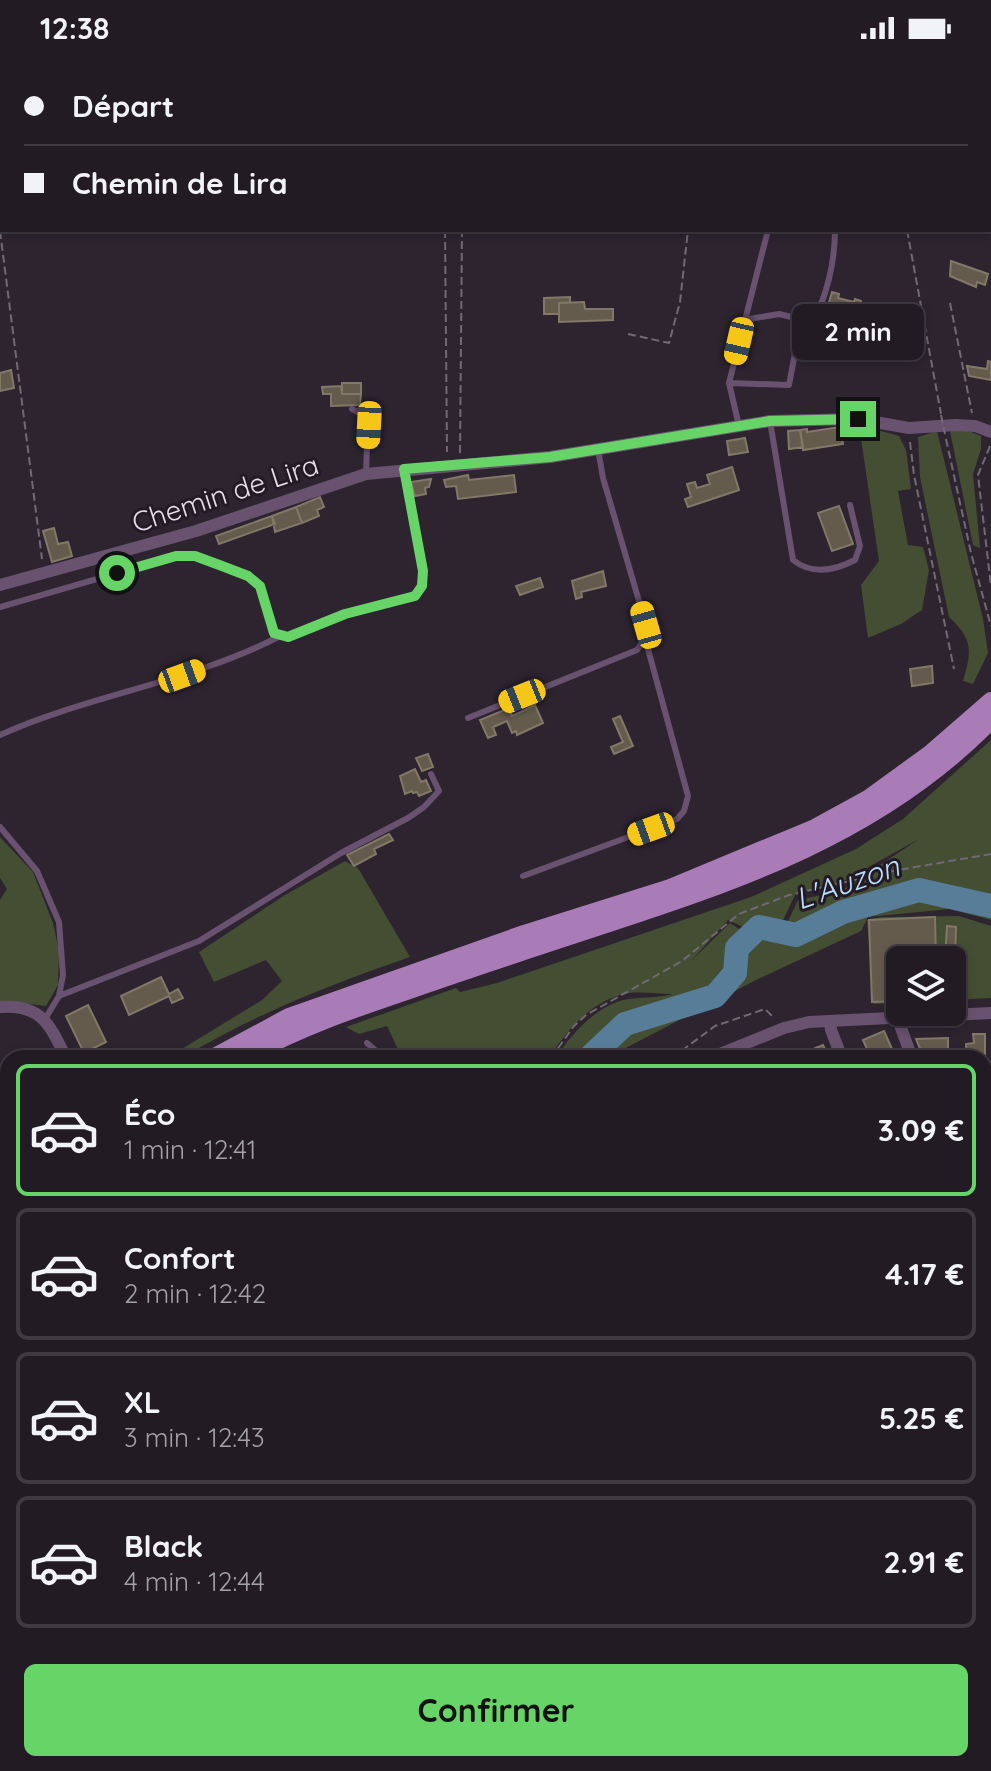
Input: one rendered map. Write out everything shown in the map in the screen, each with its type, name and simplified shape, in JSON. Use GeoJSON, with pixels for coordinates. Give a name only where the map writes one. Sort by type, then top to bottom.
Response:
{"type":"FeatureCollection","features":[{"type":"Feature","properties":{"kind":"main road"},"geometry":{"type":"LineString","coordinates":[[228,1050],[289,1017],[524,934],[670,888],[815,828],[868,799],[918,763],[991,701]]}},
{"type":"Feature","properties":{"kind":"main road"},"geometry":{"type":"LineString","coordinates":[[258,1050],[361,1007],[674,902],[777,864],[826,841],[879,810],[926,777],[972,740],[991,720]]}},
{"type":"Feature","properties":{"kind":"street","name":"Chemin de Lira"},"geometry":{"type":"LineString","coordinates":[[0,585],[196,531],[366,474],[550,457],[770,421],[858,419],[909,428],[975,426],[991,432]]}},
{"type":"Feature","properties":{"kind":"street"},"geometry":{"type":"LineString","coordinates":[[0,1007],[30,1010],[45,1019],[62,1050]]}},
{"type":"Feature","properties":{"kind":"street"},"geometry":{"type":"LineString","coordinates":[[966,1014],[991,1013]]}},
{"type":"Feature","properties":{"kind":"street"},"geometry":{"type":"LineString","coordinates":[[730,1050],[784,1028],[809,1022],[886,1018]]}},
{"type":"Feature","properties":{"kind":"street"},"geometry":{"type":"LineString","coordinates":[[830,1021],[839,1050]]}},
{"type":"Feature","properties":{"kind":"street"},"geometry":{"type":"LineString","coordinates":[[900,1026],[909,1050]]}},
{"type":"Feature","properties":{"kind":"lane"},"geometry":{"type":"LineString","coordinates":[[739,426],[729,383],[767,232]]}},
{"type":"Feature","properties":{"kind":"lane"},"geometry":{"type":"LineString","coordinates":[[744,320],[779,314],[812,322],[821,307],[835,232]]}},
{"type":"Feature","properties":{"kind":"lane"},"geometry":{"type":"LineString","coordinates":[[729,383],[789,385],[795,353]]}},
{"type":"Feature","properties":{"kind":"lane"},"geometry":{"type":"LineString","coordinates":[[352,409],[368,417],[366,474]]}},
{"type":"Feature","properties":{"kind":"lane"},"geometry":{"type":"LineString","coordinates":[[770,421],[793,560],[803,568],[816,571],[842,567],[855,560],[860,546],[850,505]]}},
{"type":"Feature","properties":{"kind":"lane"},"geometry":{"type":"LineString","coordinates":[[523,876],[677,819],[684,811],[688,796],[645,638],[646,625],[603,478],[598,449]]}},
{"type":"Feature","properties":{"kind":"lane"},"geometry":{"type":"LineString","coordinates":[[0,607],[176,556],[195,556],[248,576],[260,586],[274,633],[288,637],[345,614],[415,596],[422,586],[423,571],[404,469]]}},
{"type":"Feature","properties":{"kind":"lane"},"geometry":{"type":"LineString","coordinates":[[0,735],[53,714],[182,676],[257,649],[282,635]]}},
{"type":"Feature","properties":{"kind":"lane"},"geometry":{"type":"LineString","coordinates":[[468,718],[637,650],[645,638]]}},
{"type":"Feature","properties":{"kind":"lane"},"geometry":{"type":"LineString","coordinates":[[59,996],[199,941],[341,853],[408,818],[439,791],[431,774]]}},
{"type":"Feature","properties":{"kind":"lane"},"geometry":{"type":"LineString","coordinates":[[0,827],[37,871],[59,922],[63,975],[59,996],[45,1019]]}},
{"type":"Feature","properties":{"kind":"lane"},"geometry":{"type":"LineString","coordinates":[[367,1043],[375,1050]]}},
{"type":"Feature","properties":{"kind":"path"},"geometry":{"type":"LineString","coordinates":[[0,232],[44,572]]}},
{"type":"Feature","properties":{"kind":"path"},"geometry":{"type":"LineString","coordinates":[[445,232],[446,442],[453,465]]}},
{"type":"Feature","properties":{"kind":"path"},"geometry":{"type":"LineString","coordinates":[[453,465],[461,449],[462,232]]}},
{"type":"Feature","properties":{"kind":"path"},"geometry":{"type":"LineString","coordinates":[[628,334],[669,343],[680,302],[688,232]]}},
{"type":"Feature","properties":{"kind":"path"},"geometry":{"type":"LineString","coordinates":[[907,232],[945,434],[971,553],[991,626]]}},
{"type":"Feature","properties":{"kind":"path"},"geometry":{"type":"LineString","coordinates":[[950,303],[975,426]]}},
{"type":"Feature","properties":{"kind":"path"},"geometry":{"type":"LineString","coordinates":[[909,428],[914,475],[954,669]]}},
{"type":"Feature","properties":{"kind":"path"},"geometry":{"type":"LineString","coordinates":[[991,445],[978,475],[991,586]]}},
{"type":"Feature","properties":{"kind":"path"},"geometry":{"type":"LineString","coordinates":[[557,1050],[586,1015],[682,961],[739,914],[789,895],[898,870],[991,854]]}},
{"type":"Feature","properties":{"kind":"path"},"geometry":{"type":"LineString","coordinates":[[683,1050],[715,1026],[765,1009],[784,1028]]}},
{"type":"Feature","properties":{"kind":"green space"},"geometry":{"type":"Polygon","coordinates":[[[859,425],[899,436],[906,450],[911,489],[898,491],[908,545],[923,547],[929,570],[922,610],[901,624],[868,638],[861,585],[879,561],[859,425]]]}},
{"type":"Feature","properties":{"kind":"green space"},"geometry":{"type":"Polygon","coordinates":[[[964,429],[981,436],[981,449],[973,474],[980,548],[973,545],[950,431],[964,429]]]}},
{"type":"Feature","properties":{"kind":"green space"},"geometry":{"type":"Polygon","coordinates":[[[937,431],[983,619],[988,653],[973,684],[963,681],[968,646],[963,632],[949,617],[920,477],[918,437],[937,431]]]}},
{"type":"Feature","properties":{"kind":"green space"},"geometry":{"type":"Polygon","coordinates":[[[991,740],[991,920],[950,909],[868,917],[861,931],[758,979],[622,1050],[562,1050],[578,1030],[606,1007],[628,999],[672,994],[632,993],[608,1000],[579,1020],[554,1050],[398,1050],[387,1026],[359,1034],[346,1027],[456,988],[460,992],[497,983],[751,897],[856,849],[903,819],[991,740]],[[919,839],[840,883],[796,893],[779,929],[759,925],[752,931],[728,920],[691,961],[730,923],[754,939],[761,932],[781,936],[798,900],[841,891],[919,839]]]}},
{"type":"Feature","properties":{"kind":"green space"},"geometry":{"type":"Polygon","coordinates":[[[0,837],[33,872],[53,923],[59,951],[58,985],[46,1006],[0,1001],[0,900],[7,889],[0,878],[0,837]]]}},
{"type":"Feature","properties":{"kind":"green space"},"geometry":{"type":"Polygon","coordinates":[[[345,861],[358,868],[410,957],[293,1002],[196,1050],[180,1050],[262,1000],[282,981],[266,960],[214,982],[199,952],[285,895],[345,861]]]}},
{"type":"Feature","properties":{"kind":"green space"},"geometry":{"type":"Polygon","coordinates":[[[959,916],[991,926],[991,998],[966,999],[966,946],[886,946],[886,1004],[874,1004],[867,920],[959,916]]]}},
{"type":"Feature","properties":{"kind":"building"},"geometry":{"type":"Polygon","coordinates":[[[951,261],[988,274],[985,285],[977,282],[976,287],[950,276],[951,261]]]}},
{"type":"Feature","properties":{"kind":"building"},"geometry":{"type":"Polygon","coordinates":[[[832,292],[839,294],[838,298],[861,301],[856,320],[850,318],[849,321],[826,313],[832,292]]]}},
{"type":"Feature","properties":{"kind":"building"},"geometry":{"type":"Polygon","coordinates":[[[570,297],[570,303],[559,303],[559,314],[544,314],[544,298],[570,297]]]}},
{"type":"Feature","properties":{"kind":"building"},"geometry":{"type":"Polygon","coordinates":[[[584,302],[585,309],[613,309],[613,320],[559,322],[559,303],[584,302]]]}},
{"type":"Feature","properties":{"kind":"building"},"geometry":{"type":"Polygon","coordinates":[[[988,361],[991,362],[991,380],[969,376],[967,366],[987,369],[988,361]]]}},
{"type":"Feature","properties":{"kind":"building"},"geometry":{"type":"Polygon","coordinates":[[[11,370],[14,388],[0,391],[0,373],[11,370]]]}},
{"type":"Feature","properties":{"kind":"building"},"geometry":{"type":"Polygon","coordinates":[[[342,383],[361,383],[361,394],[342,394],[342,383]]]}},
{"type":"Feature","properties":{"kind":"building"},"geometry":{"type":"Polygon","coordinates":[[[341,386],[342,394],[361,394],[360,405],[331,406],[331,394],[323,394],[322,387],[341,386]]]}},
{"type":"Feature","properties":{"kind":"building"},"geometry":{"type":"Polygon","coordinates":[[[807,429],[807,432],[844,429],[841,433],[843,444],[803,450],[800,430],[807,429]]]}},
{"type":"Feature","properties":{"kind":"building"},"geometry":{"type":"Polygon","coordinates":[[[800,430],[803,447],[789,449],[788,431],[800,430]]]}},
{"type":"Feature","properties":{"kind":"building"},"geometry":{"type":"Polygon","coordinates":[[[745,438],[748,452],[729,455],[727,441],[745,438]]]}},
{"type":"Feature","properties":{"kind":"building"},"geometry":{"type":"Polygon","coordinates":[[[732,467],[739,490],[688,507],[685,499],[691,497],[687,484],[695,482],[697,488],[710,484],[707,475],[732,467]]]}},
{"type":"Feature","properties":{"kind":"building"},"geometry":{"type":"Polygon","coordinates":[[[468,475],[469,480],[514,475],[516,492],[458,499],[456,486],[446,487],[444,480],[468,475]]]}},
{"type":"Feature","properties":{"kind":"building"},"geometry":{"type":"Polygon","coordinates":[[[431,479],[429,487],[425,488],[426,494],[415,496],[411,482],[431,479]]]}},
{"type":"Feature","properties":{"kind":"building"},"geometry":{"type":"Polygon","coordinates":[[[320,497],[324,507],[317,510],[319,516],[302,523],[296,507],[320,497]]]}},
{"type":"Feature","properties":{"kind":"building"},"geometry":{"type":"Polygon","coordinates":[[[839,506],[853,544],[832,551],[818,513],[839,506]]]}},
{"type":"Feature","properties":{"kind":"building"},"geometry":{"type":"Polygon","coordinates":[[[296,507],[302,523],[275,532],[272,516],[296,507]]]}},
{"type":"Feature","properties":{"kind":"building"},"geometry":{"type":"Polygon","coordinates":[[[272,516],[275,524],[219,544],[216,536],[272,516]]]}},
{"type":"Feature","properties":{"kind":"building"},"geometry":{"type":"Polygon","coordinates":[[[54,528],[58,544],[68,542],[72,556],[52,562],[43,531],[54,528]]]}},
{"type":"Feature","properties":{"kind":"building"},"geometry":{"type":"Polygon","coordinates":[[[603,571],[606,586],[581,592],[582,597],[576,599],[572,581],[603,571]]]}},
{"type":"Feature","properties":{"kind":"building"},"geometry":{"type":"Polygon","coordinates":[[[540,578],[543,587],[520,595],[516,586],[540,578]]]}},
{"type":"Feature","properties":{"kind":"building"},"geometry":{"type":"Polygon","coordinates":[[[932,666],[933,683],[912,686],[910,669],[932,666]]]}},
{"type":"Feature","properties":{"kind":"building"},"geometry":{"type":"Polygon","coordinates":[[[535,705],[543,723],[517,735],[516,731],[512,733],[507,721],[493,727],[496,735],[488,738],[480,720],[509,708],[512,716],[535,705]]]}},
{"type":"Feature","properties":{"kind":"building"},"geometry":{"type":"Polygon","coordinates":[[[620,716],[633,746],[614,754],[611,747],[623,742],[613,719],[620,716]]]}},
{"type":"Feature","properties":{"kind":"building"},"geometry":{"type":"Polygon","coordinates":[[[428,754],[433,767],[422,771],[416,758],[428,754]]]}},
{"type":"Feature","properties":{"kind":"building"},"geometry":{"type":"Polygon","coordinates":[[[415,769],[421,782],[426,780],[431,791],[419,796],[412,791],[405,794],[400,776],[415,769]]]}},
{"type":"Feature","properties":{"kind":"building"},"geometry":{"type":"Polygon","coordinates":[[[389,834],[393,840],[374,849],[376,854],[354,866],[347,855],[389,834]]]}},
{"type":"Feature","properties":{"kind":"building"},"geometry":{"type":"Polygon","coordinates":[[[935,917],[936,946],[886,946],[886,1002],[872,1002],[869,920],[935,917]]]}},
{"type":"Feature","properties":{"kind":"building"},"geometry":{"type":"Polygon","coordinates":[[[947,926],[956,927],[955,946],[946,946],[947,926]]]}},
{"type":"Feature","properties":{"kind":"building"},"geometry":{"type":"Polygon","coordinates":[[[161,977],[169,994],[178,989],[183,998],[172,1003],[169,996],[129,1015],[121,996],[161,977]]]}},
{"type":"Feature","properties":{"kind":"building"},"geometry":{"type":"Polygon","coordinates":[[[88,1005],[106,1042],[90,1050],[83,1050],[66,1016],[88,1005]]]}},
{"type":"Feature","properties":{"kind":"building"},"geometry":{"type":"Polygon","coordinates":[[[884,1031],[892,1050],[867,1050],[863,1040],[884,1031]]]}},
{"type":"Feature","properties":{"kind":"building"},"geometry":{"type":"Polygon","coordinates":[[[973,1034],[985,1034],[985,1050],[966,1050],[966,1044],[974,1043],[973,1034]]]}},
{"type":"Feature","properties":{"kind":"building"},"geometry":{"type":"Polygon","coordinates":[[[948,1038],[948,1050],[921,1050],[916,1039],[948,1038]]]}},
{"type":"Feature","properties":{"kind":"waterway","name":"L'Auzon"},"geometry":{"type":"LineString","coordinates":[[597,1050],[625,1024],[715,996],[735,973],[737,948],[759,927],[796,935],[843,912],[919,890],[991,906]]}},
{"type":"Feature","properties":{"kind":"route"},"geometry":{"type":"LineString","coordinates":[[117,573],[176,556],[195,556],[248,576],[260,586],[274,633],[288,637],[345,614],[415,596],[422,586],[423,571],[404,469],[550,457],[770,421],[858,419]]}}]}
